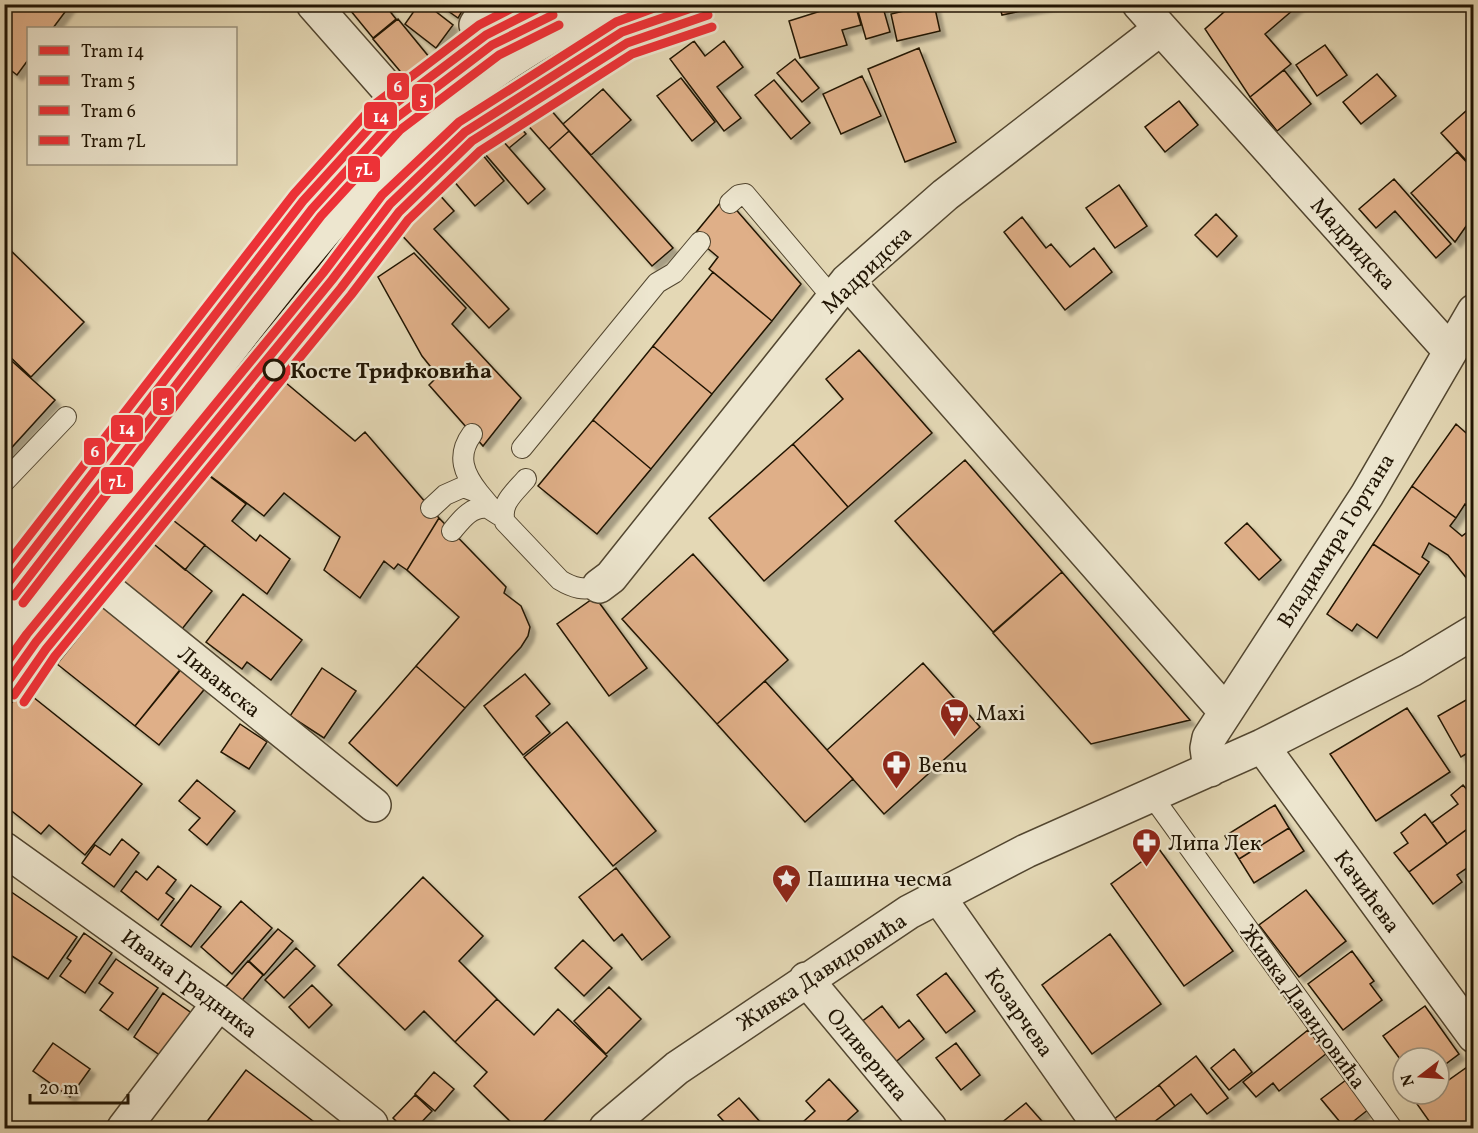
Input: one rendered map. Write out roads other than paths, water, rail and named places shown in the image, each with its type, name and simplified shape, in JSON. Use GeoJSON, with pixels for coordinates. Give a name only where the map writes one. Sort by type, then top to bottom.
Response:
{"type":"FeatureCollection","features":[{"type":"Feature","properties":{"kind":"street"},"geometry":{"type":"LineString","coordinates":[[313,4],[423,129]]}},
{"type":"Feature","properties":{"kind":"street"},"geometry":{"type":"LineString","coordinates":[[4,642],[67,557],[325,230],[366,184],[448,107],[510,62],[607,4]]}},
{"type":"Feature","properties":{"kind":"street","name":"Мадридска"},"geometry":{"type":"LineString","coordinates":[[1139,4],[1450,351]]}},
{"type":"Feature","properties":{"kind":"street","name":"Мадридска"},"geometry":{"type":"LineString","coordinates":[[599,586],[611,577],[840,289],[945,195],[1160,29]]}},
{"type":"Feature","properties":{"kind":"street"},"geometry":{"type":"LineString","coordinates":[[840,289],[1225,711]]}},
{"type":"Feature","properties":{"kind":"street","name":"Владимира Гортана"},"geometry":{"type":"LineString","coordinates":[[1210,770],[1207,748],[1209,738],[1366,495],[1473,311]]}},
{"type":"Feature","properties":{"kind":"street","name":"Ливањска"},"geometry":{"type":"LineString","coordinates":[[67,557],[374,805]]}},
{"type":"Feature","properties":{"kind":"street","name":"Живка Давидовића"},"geometry":{"type":"LineString","coordinates":[[606,1128],[677,1068],[806,979],[938,896],[1026,851],[1262,746],[1411,670],[1473,632]]}},
{"type":"Feature","properties":{"kind":"street","name":"Качићева"},"geometry":{"type":"LineString","coordinates":[[1262,746],[1473,1036]]}},
{"type":"Feature","properties":{"kind":"street","name":"Ивана Градника"},"geometry":{"type":"LineString","coordinates":[[4,849],[219,1003],[371,1124]]}},
{"type":"Feature","properties":{"kind":"street","name":"Козарчева"},"geometry":{"type":"LineString","coordinates":[[938,896],[1101,1128]]}},
{"type":"Feature","properties":{"kind":"street","name":"Оливерина"},"geometry":{"type":"LineString","coordinates":[[806,979],[930,1128]]}},
{"type":"Feature","properties":{"kind":"street"},"geometry":{"type":"LineString","coordinates":[[124,1128],[219,1003]]}},
{"type":"Feature","properties":{"kind":"lane"},"geometry":{"type":"LineString","coordinates":[[730,203],[739,195],[745,194],[840,289]]}},
{"type":"Feature","properties":{"kind":"lane"},"geometry":{"type":"LineString","coordinates":[[522,448],[657,284],[674,273],[700,242]]}},
{"type":"Feature","properties":{"kind":"lane"},"geometry":{"type":"LineString","coordinates":[[4,482],[66,417]]}},
{"type":"Feature","properties":{"kind":"lane"},"geometry":{"type":"LineString","coordinates":[[471,434],[462,450],[463,462],[467,476],[479,493],[560,580],[572,587],[589,589],[599,586]]}},
{"type":"Feature","properties":{"kind":"lane"},"geometry":{"type":"LineString","coordinates":[[500,516],[505,504],[525,479]]}},
{"type":"Feature","properties":{"kind":"lane"},"geometry":{"type":"LineString","coordinates":[[431,508],[446,495],[463,487],[479,493]]}},
{"type":"Feature","properties":{"kind":"lane"},"geometry":{"type":"LineString","coordinates":[[452,531],[472,511],[485,507],[500,516]]}},
{"type":"Feature","properties":{"kind":"lane","name":"Живка Давидовића"},"geometry":{"type":"LineString","coordinates":[[1152,796],[1392,1128]]}},
{"type":"Feature","properties":{"kind":"tram line","name":"6"},"geometry":{"type":"LineString","coordinates":[[4,568],[294,194],[375,104],[479,25],[520,4]]}},
{"type":"Feature","properties":{"kind":"tram line","name":"14"},"geometry":{"type":"LineString","coordinates":[[4,588],[303,201],[384,112],[486,35],[547,4]]}},
{"type":"Feature","properties":{"kind":"tram line","name":"6"},"geometry":{"type":"LineString","coordinates":[[4,666],[27,634],[323,273],[382,195],[459,122],[616,22],[665,4]]}},
{"type":"Feature","properties":{"kind":"tram line","name":"14"},"geometry":{"type":"LineString","coordinates":[[4,687],[36,642],[332,280],[390,204],[465,132],[622,32],[703,4]]}},
{"type":"Feature","properties":{"kind":"tram line","name":"5"},"geometry":{"type":"LineString","coordinates":[[14,596],[312,209],[392,121],[492,45],[553,15]]}},
{"type":"Feature","properties":{"kind":"tram line","name":"5"},"geometry":{"type":"LineString","coordinates":[[14,695],[46,649],[341,288],[399,212],[472,141],[627,43],[708,15]]}},
{"type":"Feature","properties":{"kind":"tram line","name":"7L"},"geometry":{"type":"LineString","coordinates":[[23,603],[321,216],[400,130],[499,55],[559,25]]}},
{"type":"Feature","properties":{"kind":"tram line","name":"7L"},"geometry":{"type":"LineString","coordinates":[[24,702],[55,656],[351,295],[408,220],[480,151],[632,54],[712,27]]}},
{"type":"Feature","properties":{"kind":"place","name":"Косте Трифковића"},"geometry":{"type":"Point","coordinates":[274,370]}},
{"type":"Feature","properties":{"kind":"place","name":"Maxi"},"geometry":{"type":"Point","coordinates":[955,738]}},
{"type":"Feature","properties":{"kind":"place","name":"Benu"},"geometry":{"type":"Point","coordinates":[897,790]}},
{"type":"Feature","properties":{"kind":"place","name":"Липа Лек"},"geometry":{"type":"Point","coordinates":[1147,868]}},
{"type":"Feature","properties":{"kind":"place","name":"Пашина чесма"},"geometry":{"type":"Point","coordinates":[786,904]}}]}
